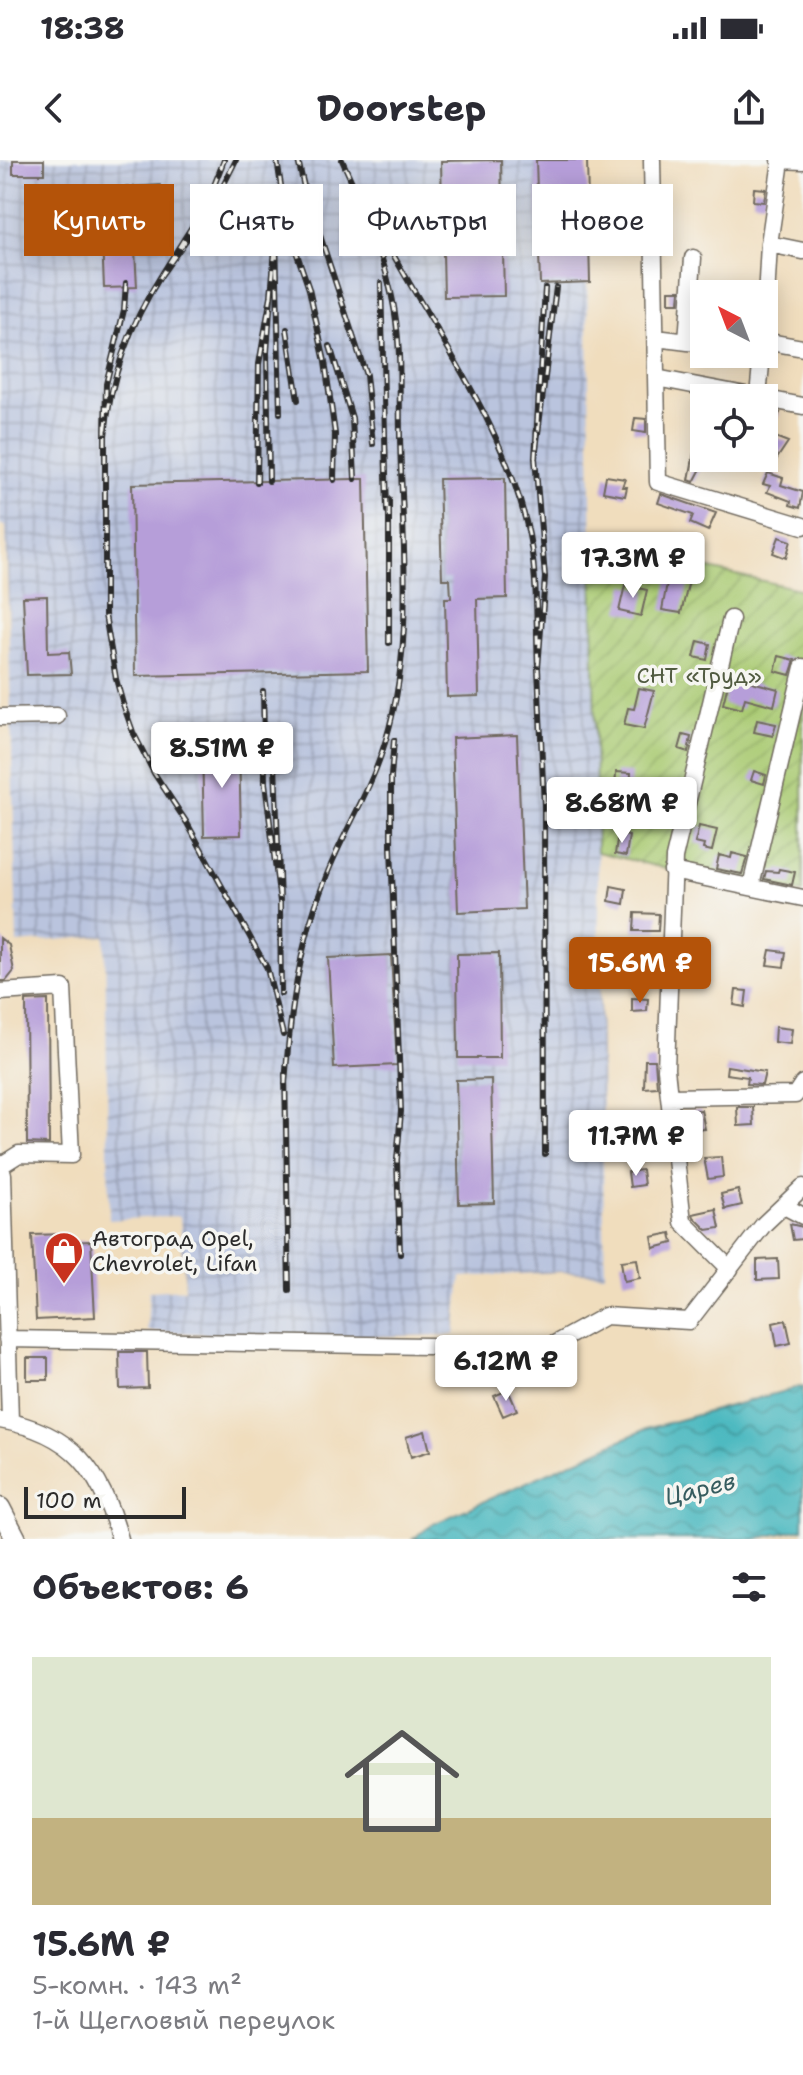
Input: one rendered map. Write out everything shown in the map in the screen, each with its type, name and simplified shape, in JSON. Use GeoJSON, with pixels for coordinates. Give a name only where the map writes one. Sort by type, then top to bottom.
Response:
{"type":"FeatureCollection","features":[{"type":"Feature","properties":{"kind":"main road"},"geometry":{"type":"LineString","coordinates":[[0,1508],[16,1539]]}},
{"type":"Feature","properties":{"kind":"street"},"geometry":{"type":"LineString","coordinates":[[652,160],[658,482],[803,526]]}},
{"type":"Feature","properties":{"kind":"street"},"geometry":{"type":"LineString","coordinates":[[767,280],[780,160],[803,161]]}},
{"type":"Feature","properties":{"kind":"street"},"geometry":{"type":"LineString","coordinates":[[769,244],[803,251]]}},
{"type":"Feature","properties":{"kind":"street"},"geometry":{"type":"LineString","coordinates":[[693,258],[694,280]]}},
{"type":"Feature","properties":{"kind":"street"},"geometry":{"type":"LineString","coordinates":[[656,338],[690,341]]}},
{"type":"Feature","properties":{"kind":"street"},"geometry":{"type":"LineString","coordinates":[[778,344],[803,348]]}},
{"type":"Feature","properties":{"kind":"street"},"geometry":{"type":"LineString","coordinates":[[656,378],[690,384]]}},
{"type":"Feature","properties":{"kind":"street"},"geometry":{"type":"LineString","coordinates":[[778,400],[803,406]]}},
{"type":"Feature","properties":{"kind":"street"},"geometry":{"type":"LineString","coordinates":[[730,1269],[683,1222],[666,1069],[672,871],[731,619]]}},
{"type":"Feature","properties":{"kind":"street"},"geometry":{"type":"LineString","coordinates":[[751,886],[803,667]]}},
{"type":"Feature","properties":{"kind":"street"},"geometry":{"type":"LineString","coordinates":[[0,717],[57,716]]}},
{"type":"Feature","properties":{"kind":"street"},"geometry":{"type":"LineString","coordinates":[[672,871],[803,898]]}},
{"type":"Feature","properties":{"kind":"street"},"geometry":{"type":"LineString","coordinates":[[0,992],[63,988],[71,1155],[19,1154],[0,1168],[3,1174],[7,1339],[5,1420],[23,1424],[63,1442],[90,1466],[112,1512],[120,1539]]}},
{"type":"Feature","properties":{"kind":"street"},"geometry":{"type":"LineString","coordinates":[[669,1097],[795,1095],[803,1083]]}},
{"type":"Feature","properties":{"kind":"street"},"geometry":{"type":"LineString","coordinates":[[7,1339],[547,1348],[605,1316],[689,1321],[764,1224],[803,1187]]}},
{"type":"Feature","properties":{"kind":"street"},"geometry":{"type":"LineString","coordinates":[[784,1206],[803,1216]]}},
{"type":"Feature","properties":{"kind":"shaded area"},"geometry":{"type":"Polygon","coordinates":[[[0,160],[585,160],[585,184],[532,184],[532,256],[587,256],[605,1274],[562,1272],[461,1277],[455,1335],[294,1338],[147,1331],[149,1291],[185,1289],[180,1216],[109,1220],[105,936],[17,943],[6,527],[0,524],[0,160]]]}},
{"type":"Feature","properties":{"kind":"green space","name":"СНТ «Труд»"},"geometry":{"type":"Polygon","coordinates":[[[592,546],[652,556],[803,590],[803,893],[668,869],[597,852],[592,546]]]}},
{"type":"Feature","properties":{"kind":"water","name":"Царев"},"geometry":{"type":"Polygon","coordinates":[[[803,1386],[803,1529],[754,1539],[413,1539],[433,1524],[646,1429],[803,1386]]]}},
{"type":"Feature","properties":{"kind":"building"},"geometry":{"type":"Polygon","coordinates":[[[13,160],[44,160],[44,174],[13,174],[13,160]]]}},
{"type":"Feature","properties":{"kind":"building"},"geometry":{"type":"Polygon","coordinates":[[[501,160],[502,184],[442,184],[441,161],[501,160]]]}},
{"type":"Feature","properties":{"kind":"building"},"geometry":{"type":"Polygon","coordinates":[[[536,160],[587,160],[588,184],[537,184],[536,160]]]}},
{"type":"Feature","properties":{"kind":"building"},"geometry":{"type":"Polygon","coordinates":[[[754,188],[766,189],[764,202],[753,201],[754,188]]]}},
{"type":"Feature","properties":{"kind":"building"},"geometry":{"type":"Polygon","coordinates":[[[103,256],[135,256],[137,287],[104,288],[103,256]]]}},
{"type":"Feature","properties":{"kind":"building"},"geometry":{"type":"Polygon","coordinates":[[[443,256],[503,256],[504,296],[444,297],[443,256]]]}},
{"type":"Feature","properties":{"kind":"building"},"geometry":{"type":"Polygon","coordinates":[[[539,256],[589,256],[590,282],[540,284],[539,256]]]}},
{"type":"Feature","properties":{"kind":"building"},"geometry":{"type":"Polygon","coordinates":[[[669,290],[680,290],[679,303],[669,303],[669,290]]]}},
{"type":"Feature","properties":{"kind":"building"},"geometry":{"type":"Polygon","coordinates":[[[635,418],[646,419],[646,433],[633,431],[635,418]]]}},
{"type":"Feature","properties":{"kind":"building"},"geometry":{"type":"Polygon","coordinates":[[[778,438],[788,442],[778,457],[778,438]]]}},
{"type":"Feature","properties":{"kind":"building"},"geometry":{"type":"Polygon","coordinates":[[[690,472],[699,472],[694,482],[689,480],[690,472]]]}},
{"type":"Feature","properties":{"kind":"building"},"geometry":{"type":"Polygon","coordinates":[[[768,473],[783,478],[781,485],[803,492],[800,508],[767,492],[770,486],[763,484],[768,473]]]}},
{"type":"Feature","properties":{"kind":"building"},"geometry":{"type":"Polygon","coordinates":[[[606,476],[625,479],[622,487],[627,487],[625,496],[603,492],[606,476]]]}},
{"type":"Feature","properties":{"kind":"building"},"geometry":{"type":"Polygon","coordinates":[[[505,478],[507,598],[477,599],[479,696],[447,697],[445,598],[451,598],[450,579],[442,579],[439,479],[505,478]]]}},
{"type":"Feature","properties":{"kind":"building"},"geometry":{"type":"Polygon","coordinates":[[[364,479],[368,671],[135,676],[132,484],[364,479]]]}},
{"type":"Feature","properties":{"kind":"building"},"geometry":{"type":"Polygon","coordinates":[[[661,494],[716,513],[708,531],[690,523],[693,515],[658,503],[661,494]]]}},
{"type":"Feature","properties":{"kind":"building"},"geometry":{"type":"Polygon","coordinates":[[[779,537],[791,541],[786,558],[773,553],[779,537]]]}},
{"type":"Feature","properties":{"kind":"building"},"geometry":{"type":"Polygon","coordinates":[[[663,558],[693,565],[681,613],[662,610],[668,578],[658,575],[663,558]]]}},
{"type":"Feature","properties":{"kind":"building"},"geometry":{"type":"Polygon","coordinates":[[[625,585],[647,590],[641,616],[619,611],[625,585]]]}},
{"type":"Feature","properties":{"kind":"building"},"geometry":{"type":"Polygon","coordinates":[[[47,596],[48,653],[69,652],[71,674],[27,675],[23,597],[47,596]]]}},
{"type":"Feature","properties":{"kind":"building"},"geometry":{"type":"Polygon","coordinates":[[[698,641],[710,644],[707,660],[694,657],[698,641]]]}},
{"type":"Feature","properties":{"kind":"building"},"geometry":{"type":"Polygon","coordinates":[[[779,656],[795,660],[790,675],[775,671],[779,656]]]}},
{"type":"Feature","properties":{"kind":"building"},"geometry":{"type":"Polygon","coordinates":[[[730,676],[778,689],[774,706],[745,698],[742,709],[723,704],[730,676]]]}},
{"type":"Feature","properties":{"kind":"building"},"geometry":{"type":"Polygon","coordinates":[[[639,688],[654,691],[644,729],[624,725],[628,708],[634,709],[639,688]]]}},
{"type":"Feature","properties":{"kind":"building"},"geometry":{"type":"Polygon","coordinates":[[[757,720],[776,724],[773,736],[754,732],[757,720]]]}},
{"type":"Feature","properties":{"kind":"building"},"geometry":{"type":"Polygon","coordinates":[[[517,735],[524,909],[458,912],[452,738],[517,735]]]}},
{"type":"Feature","properties":{"kind":"building"},"geometry":{"type":"Polygon","coordinates":[[[683,735],[691,737],[688,752],[679,749],[683,735]]]}},
{"type":"Feature","properties":{"kind":"building"},"geometry":{"type":"Polygon","coordinates":[[[239,745],[241,835],[204,836],[202,746],[239,745]]]}},
{"type":"Feature","properties":{"kind":"building"},"geometry":{"type":"Polygon","coordinates":[[[754,771],[766,775],[764,784],[751,780],[754,771]]]}},
{"type":"Feature","properties":{"kind":"building"},"geometry":{"type":"Polygon","coordinates":[[[616,772],[631,773],[630,791],[615,790],[616,772]]]}},
{"type":"Feature","properties":{"kind":"building"},"geometry":{"type":"Polygon","coordinates":[[[699,826],[717,830],[712,851],[695,843],[699,826]]]}},
{"type":"Feature","properties":{"kind":"building"},"geometry":{"type":"Polygon","coordinates":[[[618,834],[629,836],[626,856],[615,854],[618,834]]]}},
{"type":"Feature","properties":{"kind":"building"},"geometry":{"type":"Polygon","coordinates":[[[732,853],[747,857],[742,874],[716,869],[719,855],[731,858],[732,853]]]}},
{"type":"Feature","properties":{"kind":"building"},"geometry":{"type":"Polygon","coordinates":[[[779,869],[795,872],[792,885],[764,879],[766,871],[778,872],[779,869]]]}},
{"type":"Feature","properties":{"kind":"building"},"geometry":{"type":"Polygon","coordinates":[[[611,886],[626,889],[624,904],[609,901],[611,886]]]}},
{"type":"Feature","properties":{"kind":"building"},"geometry":{"type":"Polygon","coordinates":[[[635,913],[659,914],[658,931],[634,931],[635,913]]]}},
{"type":"Feature","properties":{"kind":"building"},"geometry":{"type":"Polygon","coordinates":[[[0,938],[9,945],[14,971],[6,981],[0,981],[0,938]]]}},
{"type":"Feature","properties":{"kind":"building"},"geometry":{"type":"Polygon","coordinates":[[[770,950],[786,952],[784,967],[767,965],[770,950]]]}},
{"type":"Feature","properties":{"kind":"building"},"geometry":{"type":"Polygon","coordinates":[[[499,953],[500,1058],[458,1058],[457,954],[499,953]]]}},
{"type":"Feature","properties":{"kind":"building"},"geometry":{"type":"Polygon","coordinates":[[[391,955],[397,1065],[334,1068],[328,958],[391,955]]]}},
{"type":"Feature","properties":{"kind":"building"},"geometry":{"type":"Polygon","coordinates":[[[648,960],[657,961],[656,976],[646,975],[648,960]]]}},
{"type":"Feature","properties":{"kind":"building"},"geometry":{"type":"Polygon","coordinates":[[[736,990],[747,991],[745,1007],[734,1005],[736,990]]]}},
{"type":"Feature","properties":{"kind":"building"},"geometry":{"type":"Polygon","coordinates":[[[632,998],[648,999],[647,1011],[632,1012],[632,998]]]}},
{"type":"Feature","properties":{"kind":"building"},"geometry":{"type":"Polygon","coordinates":[[[48,1000],[49,1144],[27,1143],[26,1001],[48,1000]]]}},
{"type":"Feature","properties":{"kind":"building"},"geometry":{"type":"Polygon","coordinates":[[[775,1027],[792,1029],[790,1044],[774,1042],[775,1027]]]}},
{"type":"Feature","properties":{"kind":"building"},"geometry":{"type":"Polygon","coordinates":[[[645,1060],[655,1060],[657,1087],[644,1088],[645,1060]]]}},
{"type":"Feature","properties":{"kind":"building"},"geometry":{"type":"Polygon","coordinates":[[[727,1066],[765,1072],[762,1085],[747,1084],[748,1077],[726,1074],[727,1066]]]}},
{"type":"Feature","properties":{"kind":"building"},"geometry":{"type":"Polygon","coordinates":[[[491,1079],[494,1203],[459,1204],[456,1080],[491,1079]]]}},
{"type":"Feature","properties":{"kind":"building"},"geometry":{"type":"Polygon","coordinates":[[[737,1107],[753,1107],[754,1125],[738,1126],[737,1107]]]}},
{"type":"Feature","properties":{"kind":"building"},"geometry":{"type":"Polygon","coordinates":[[[701,1110],[705,1129],[686,1130],[687,1111],[701,1110]]]}},
{"type":"Feature","properties":{"kind":"building"},"geometry":{"type":"Polygon","coordinates":[[[721,1157],[723,1177],[708,1179],[704,1158],[721,1157]]]}},
{"type":"Feature","properties":{"kind":"building"},"geometry":{"type":"Polygon","coordinates":[[[642,1170],[644,1185],[630,1187],[628,1172],[642,1170]]]}},
{"type":"Feature","properties":{"kind":"building"},"geometry":{"type":"Polygon","coordinates":[[[738,1190],[742,1205],[725,1209],[721,1194],[738,1190]]]}},
{"type":"Feature","properties":{"kind":"building"},"geometry":{"type":"Polygon","coordinates":[[[716,1209],[720,1228],[707,1230],[693,1214],[716,1209]]]}},
{"type":"Feature","properties":{"kind":"building"},"geometry":{"type":"Polygon","coordinates":[[[790,1224],[803,1227],[803,1239],[793,1240],[790,1224]]]}},
{"type":"Feature","properties":{"kind":"building"},"geometry":{"type":"Polygon","coordinates":[[[671,1233],[673,1243],[654,1248],[652,1237],[671,1233]]]}},
{"type":"Feature","properties":{"kind":"building","name":"Автоград Opel, Chevrolet, Lifan"},"geometry":{"type":"Polygon","coordinates":[[[67,1234],[67,1242],[91,1241],[95,1317],[36,1320],[32,1235],[67,1234]]]}},
{"type":"Feature","properties":{"kind":"building"},"geometry":{"type":"Polygon","coordinates":[[[637,1259],[640,1278],[624,1281],[621,1261],[637,1259]]]}},
{"type":"Feature","properties":{"kind":"building"},"geometry":{"type":"Polygon","coordinates":[[[778,1259],[779,1279],[757,1280],[757,1260],[778,1259]]]}},
{"type":"Feature","properties":{"kind":"building"},"geometry":{"type":"Polygon","coordinates":[[[786,1320],[791,1343],[777,1346],[773,1323],[786,1320]]]}},
{"type":"Feature","properties":{"kind":"building"},"geometry":{"type":"Polygon","coordinates":[[[119,1352],[147,1352],[148,1388],[120,1389],[119,1352]]]}},
{"type":"Feature","properties":{"kind":"building"},"geometry":{"type":"Polygon","coordinates":[[[27,1358],[48,1358],[48,1380],[27,1380],[27,1358]]]}},
{"type":"Feature","properties":{"kind":"building"},"geometry":{"type":"Polygon","coordinates":[[[508,1390],[517,1410],[503,1416],[494,1396],[508,1390]]]}},
{"type":"Feature","properties":{"kind":"building"},"geometry":{"type":"Polygon","coordinates":[[[425,1431],[430,1451],[411,1457],[406,1437],[425,1431]]]}},
{"type":"Feature","properties":{"kind":"railway"},"geometry":{"type":"LineString","coordinates":[[224,160],[208,201],[162,274],[219,194],[236,160]]}},
{"type":"Feature","properties":{"kind":"railway"},"geometry":{"type":"LineString","coordinates":[[277,160],[287,225],[309,289],[325,362],[335,434],[334,480]]}},
{"type":"Feature","properties":{"kind":"railway"},"geometry":{"type":"LineString","coordinates":[[298,160],[304,187],[366,375],[373,444]]}},
{"type":"Feature","properties":{"kind":"railway"},"geometry":{"type":"LineString","coordinates":[[285,1084],[302,953],[332,861],[381,755],[392,716],[403,637],[405,597],[395,314],[377,244],[342,160]]}},
{"type":"Feature","properties":{"kind":"railway"},"geometry":{"type":"LineString","coordinates":[[271,296],[276,237],[280,413]]}},
{"type":"Feature","properties":{"kind":"railway"},"geometry":{"type":"LineString","coordinates":[[394,256],[483,411],[514,484],[533,558],[538,668],[545,577],[535,458]]}},
{"type":"Feature","properties":{"kind":"railway"},"geometry":{"type":"LineString","coordinates":[[126,283],[124,310],[106,384],[105,436],[123,352],[140,312],[162,274]]}},
{"type":"Feature","properties":{"kind":"railway"},"geometry":{"type":"LineString","coordinates":[[381,283],[387,511]]}},
{"type":"Feature","properties":{"kind":"railway"},"geometry":{"type":"LineString","coordinates":[[545,288],[535,458],[556,287]]}},
{"type":"Feature","properties":{"kind":"railway"},"geometry":{"type":"LineString","coordinates":[[257,482],[259,364],[271,296],[267,352],[269,481]]}},
{"type":"Feature","properties":{"kind":"railway"},"geometry":{"type":"LineString","coordinates":[[287,329],[298,400]]}},
{"type":"Feature","properties":{"kind":"railway"},"geometry":{"type":"LineString","coordinates":[[330,346],[352,418],[355,479]]}},
{"type":"Feature","properties":{"kind":"railway"},"geometry":{"type":"LineString","coordinates":[[105,436],[105,615],[123,704],[154,773],[187,823],[267,968],[283,1035]]}},
{"type":"Feature","properties":{"kind":"railway"},"geometry":{"type":"LineString","coordinates":[[389,500],[389,643]]}},
{"type":"Feature","properties":{"kind":"railway"},"geometry":{"type":"LineString","coordinates":[[538,668],[544,807],[545,1154]]}},
{"type":"Feature","properties":{"kind":"railway"},"geometry":{"type":"LineString","coordinates":[[263,691],[265,783],[280,902],[274,736]]}},
{"type":"Feature","properties":{"kind":"railway"},"geometry":{"type":"LineString","coordinates":[[394,740],[391,847],[401,1111],[397,1160],[400,1254]]}},
{"type":"Feature","properties":{"kind":"railway"},"geometry":{"type":"LineString","coordinates":[[280,902],[281,994]]}},
{"type":"Feature","properties":{"kind":"railway"},"geometry":{"type":"LineString","coordinates":[[285,1074],[289,1290]]}},
{"type":"Feature","properties":{"kind":"place","name":"Автоград Opel, Chevrolet, Lifan"},"geometry":{"type":"Point","coordinates":[64,1285]}}]}
